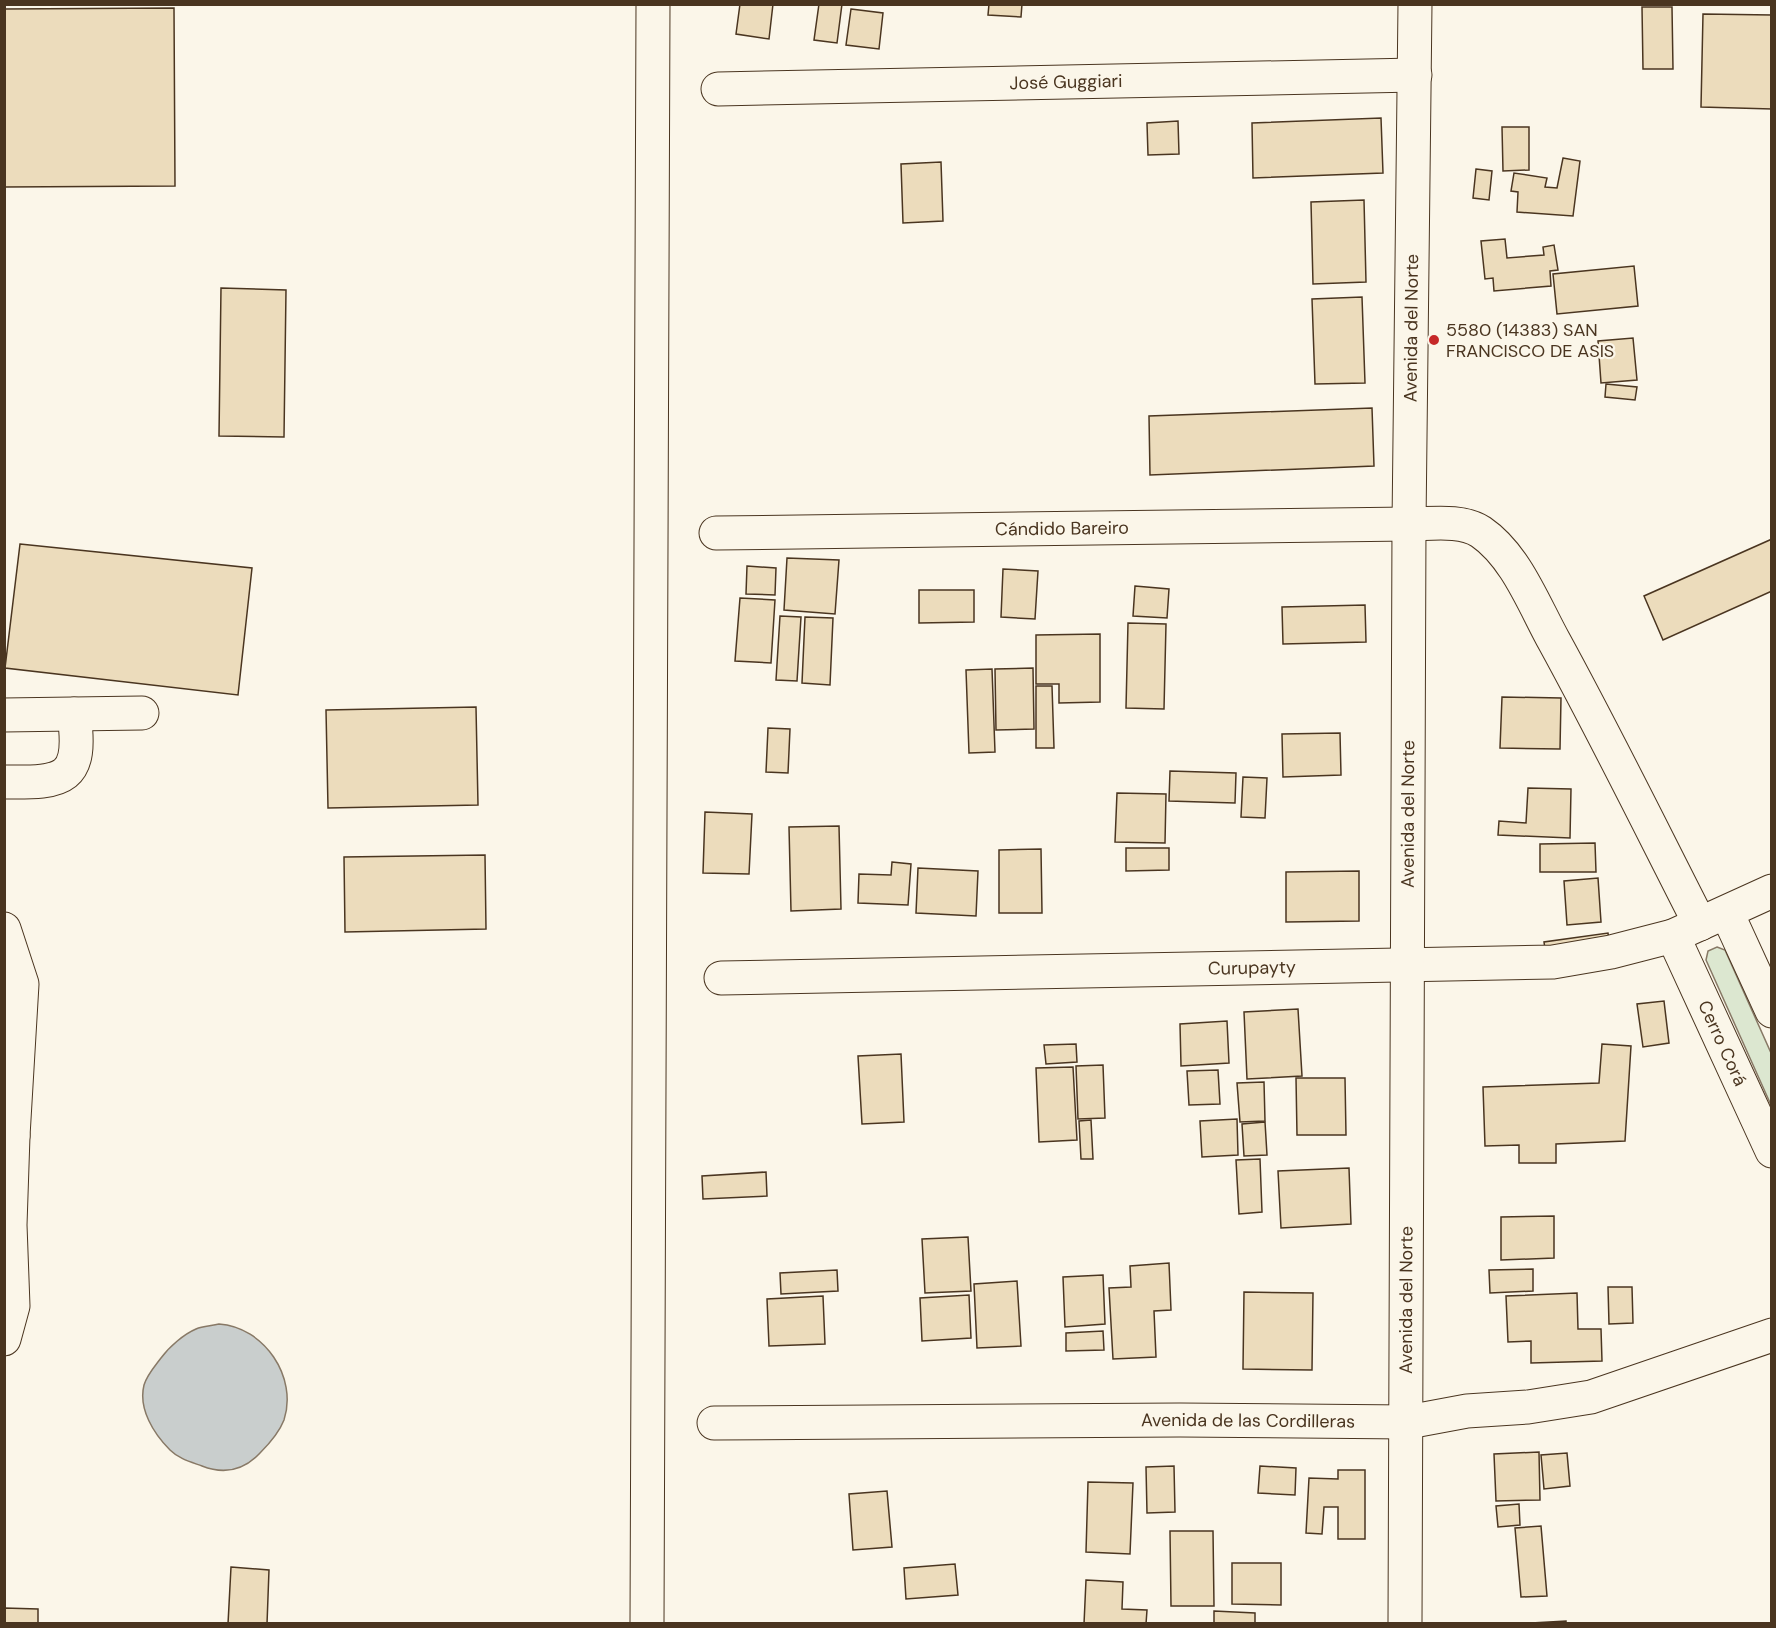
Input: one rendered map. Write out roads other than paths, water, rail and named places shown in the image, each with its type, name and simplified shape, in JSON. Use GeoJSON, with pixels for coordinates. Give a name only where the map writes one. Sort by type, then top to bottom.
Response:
{"type":"FeatureCollection","features":[{"type":"Feature","properties":{"kind":"street"},"geometry":{"type":"LineString","coordinates":[[646,1623],[653,4]]}},
{"type":"Feature","properties":{"kind":"street","name":"Avenida del Norte"},"geometry":{"type":"LineString","coordinates":[[1405,1623],[1408,1422],[1409,524],[1415,4]]}},
{"type":"Feature","properties":{"kind":"street","name":"José Guggiari"},"geometry":{"type":"LineString","coordinates":[[718,89],[1415,75]]}},
{"type":"Feature","properties":{"kind":"street","name":"Cándido Bareiro"},"geometry":{"type":"LineString","coordinates":[[716,533],[1409,524],[1457,524],[1479,531],[1495,543],[1512,565],[1592,711],[1700,924]]}},
{"type":"Feature","properties":{"kind":"street"},"geometry":{"type":"LineString","coordinates":[[4,715],[142,713]]}},
{"type":"Feature","properties":{"kind":"street"},"geometry":{"type":"LineString","coordinates":[[4,782],[35,783],[60,779],[75,763],[77,739],[74,714]]}},
{"type":"Feature","properties":{"kind":"street","name":"Curupayty"},"geometry":{"type":"LineString","coordinates":[[721,978],[1553,962],[1611,952],[1700,924],[1772,891]]}},
{"type":"Feature","properties":{"kind":"street"},"geometry":{"type":"LineString","coordinates":[[1700,924],[1772,1011]]}},
{"type":"Feature","properties":{"kind":"street","name":"Cerro Corá"},"geometry":{"type":"LineString","coordinates":[[1700,924],[1772,1151]]}},
{"type":"Feature","properties":{"kind":"street"},"geometry":{"type":"LineString","coordinates":[[4,929],[21,984],[9,1136],[13,1306],[4,1339]]}},
{"type":"Feature","properties":{"kind":"street","name":"Avenida de las Cordilleras"},"geometry":{"type":"LineString","coordinates":[[714,1423],[1180,1420],[1408,1422],[1467,1411],[1528,1407],[1591,1397],[1772,1335]]}},
{"type":"Feature","properties":{"kind":"place","name":"5580 (14383) SAN FRANCISCO DE ASIS"},"geometry":{"type":"Point","coordinates":[1434,340]}}]}
